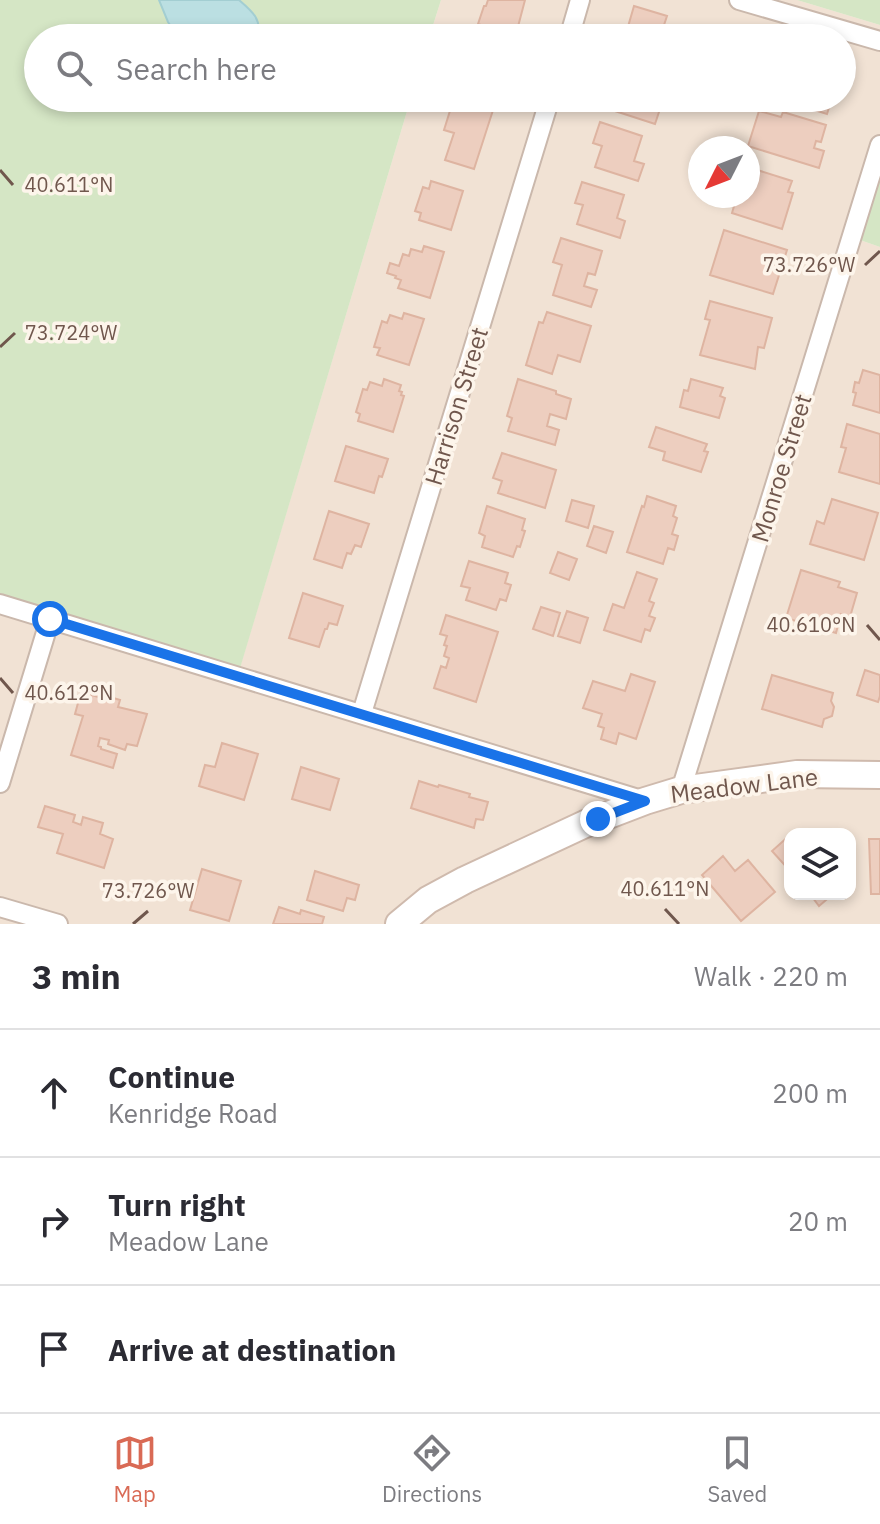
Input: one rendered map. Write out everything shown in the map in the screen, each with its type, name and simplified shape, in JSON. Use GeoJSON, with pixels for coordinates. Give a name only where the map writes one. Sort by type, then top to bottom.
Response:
{"type":"FeatureCollection","features":[{"type":"Feature","properties":{"kind":"main road","name":"Meadow Lane"},"geometry":{"type":"LineString","coordinates":[[399,924],[428,900],[465,880],[585,824],[645,801],[681,790],[797,774],[880,775]]}},
{"type":"Feature","properties":{"kind":"street"},"geometry":{"type":"LineString","coordinates":[[573,24],[580,0]]}},
{"type":"Feature","properties":{"kind":"street"},"geometry":{"type":"LineString","coordinates":[[739,0],[822,24]]}},
{"type":"Feature","properties":{"kind":"street"},"geometry":{"type":"LineString","coordinates":[[856,34],[880,41]]}},
{"type":"Feature","properties":{"kind":"street","name":"Harrison Street"},"geometry":{"type":"LineString","coordinates":[[362,713],[546,112]]}},
{"type":"Feature","properties":{"kind":"street","name":"Monroe Street"},"geometry":{"type":"LineString","coordinates":[[681,790],[880,145]]}},
{"type":"Feature","properties":{"kind":"street"},"geometry":{"type":"LineString","coordinates":[[0,604],[645,801]]}},
{"type":"Feature","properties":{"kind":"street"},"geometry":{"type":"LineString","coordinates":[[0,783],[50,619]]}},
{"type":"Feature","properties":{"kind":"street"},"geometry":{"type":"LineString","coordinates":[[0,907],[58,924]]}},
{"type":"Feature","properties":{"kind":"shaded area"},"geometry":{"type":"Polygon","coordinates":[[[441,0],[797,0],[880,25],[880,178],[860,240],[880,247],[880,924],[0,924],[0,602],[238,674],[407,112],[856,112],[856,24],[433,24],[441,0]]]}},
{"type":"Feature","properties":{"kind":"green space"},"geometry":{"type":"Polygon","coordinates":[[[0,0],[441,0],[433,24],[24,24],[24,112],[407,112],[238,675],[0,602],[0,0]]]}},
{"type":"Feature","properties":{"kind":"green space"},"geometry":{"type":"Polygon","coordinates":[[[797,0],[880,0],[880,25],[797,0]]]}},
{"type":"Feature","properties":{"kind":"green space"},"geometry":{"type":"Polygon","coordinates":[[[880,178],[880,247],[860,240],[880,178]]]}},
{"type":"Feature","properties":{"kind":"water"},"geometry":{"type":"Polygon","coordinates":[[[159,0],[239,0],[252,12],[258,24],[169,24],[159,0]]]}},
{"type":"Feature","properties":{"kind":"building"},"geometry":{"type":"Polygon","coordinates":[[[488,0],[525,0],[519,24],[478,24],[488,0]]]}},
{"type":"Feature","properties":{"kind":"building"},"geometry":{"type":"Polygon","coordinates":[[[634,6],[667,16],[664,24],[629,24],[634,6]]]}},
{"type":"Feature","properties":{"kind":"building"},"geometry":{"type":"Polygon","coordinates":[[[450,112],[492,112],[474,169],[445,160],[454,133],[444,130],[450,112]]]}},
{"type":"Feature","properties":{"kind":"building"},"geometry":{"type":"Polygon","coordinates":[[[618,112],[659,112],[655,124],[618,112]]]}},
{"type":"Feature","properties":{"kind":"building"},"geometry":{"type":"Polygon","coordinates":[[[759,112],[781,117],[783,112],[826,125],[821,142],[816,141],[814,148],[824,151],[819,168],[760,150],[760,136],[751,136],[759,112]]]}},
{"type":"Feature","properties":{"kind":"building"},"geometry":{"type":"Polygon","coordinates":[[[600,122],[642,136],[634,161],[644,164],[638,181],[595,167],[602,146],[593,143],[600,122]]]}},
{"type":"Feature","properties":{"kind":"building"},"geometry":{"type":"Polygon","coordinates":[[[760,171],[792,181],[788,192],[793,193],[782,229],[732,213],[733,208],[760,208],[760,171]]]}},
{"type":"Feature","properties":{"kind":"building"},"geometry":{"type":"Polygon","coordinates":[[[431,181],[463,191],[451,230],[419,220],[421,213],[415,211],[423,187],[429,189],[431,181]]]}},
{"type":"Feature","properties":{"kind":"building"},"geometry":{"type":"Polygon","coordinates":[[[582,182],[624,195],[617,218],[625,221],[620,238],[577,224],[583,205],[575,203],[582,182]]]}},
{"type":"Feature","properties":{"kind":"building"},"geometry":{"type":"Polygon","coordinates":[[[724,230],[787,250],[773,294],[710,275],[724,230]]]}},
{"type":"Feature","properties":{"kind":"building"},"geometry":{"type":"Polygon","coordinates":[[[561,238],[602,251],[595,275],[588,273],[584,286],[597,290],[591,307],[553,295],[562,265],[553,262],[561,238]]]}},
{"type":"Feature","properties":{"kind":"building"},"geometry":{"type":"Polygon","coordinates":[[[424,246],[444,252],[430,298],[398,288],[401,280],[387,273],[390,263],[399,266],[403,254],[409,256],[411,249],[422,252],[424,246]]]}},
{"type":"Feature","properties":{"kind":"building"},"geometry":{"type":"Polygon","coordinates":[[[710,301],[772,318],[764,348],[758,347],[755,369],[700,355],[710,320],[705,319],[710,301]]]}},
{"type":"Feature","properties":{"kind":"building"},"geometry":{"type":"Polygon","coordinates":[[[547,312],[591,326],[580,362],[558,355],[552,374],[526,365],[539,322],[543,323],[547,312]]]}},
{"type":"Feature","properties":{"kind":"building"},"geometry":{"type":"Polygon","coordinates":[[[404,313],[424,319],[409,365],[377,355],[380,348],[374,347],[382,321],[387,323],[390,315],[402,319],[404,313]]]}},
{"type":"Feature","properties":{"kind":"building"},"geometry":{"type":"Polygon","coordinates":[[[863,370],[880,375],[880,413],[853,405],[855,382],[859,383],[863,370]]]}},
{"type":"Feature","properties":{"kind":"building"},"geometry":{"type":"Polygon","coordinates":[[[384,379],[401,385],[399,391],[404,396],[393,432],[358,421],[360,414],[356,412],[363,389],[367,390],[370,382],[382,386],[384,379]]]}},
{"type":"Feature","properties":{"kind":"building"},"geometry":{"type":"Polygon","coordinates":[[[518,379],[571,399],[566,419],[550,414],[547,426],[559,430],[555,445],[508,431],[512,418],[507,416],[518,379]]]}},
{"type":"Feature","properties":{"kind":"building"},"geometry":{"type":"Polygon","coordinates":[[[691,379],[723,388],[720,396],[725,398],[719,418],[680,407],[684,390],[688,391],[691,379]]]}},
{"type":"Feature","properties":{"kind":"building"},"geometry":{"type":"Polygon","coordinates":[[[847,424],[880,434],[880,484],[839,472],[846,448],[841,447],[847,424]]]}},
{"type":"Feature","properties":{"kind":"building"},"geometry":{"type":"Polygon","coordinates":[[[656,427],[707,444],[704,451],[708,452],[701,472],[663,460],[665,452],[649,447],[656,427]]]}},
{"type":"Feature","properties":{"kind":"building"},"geometry":{"type":"Polygon","coordinates":[[[346,446],[388,459],[374,493],[335,481],[346,446]]]}},
{"type":"Feature","properties":{"kind":"building"},"geometry":{"type":"Polygon","coordinates":[[[502,453],[556,470],[545,508],[498,493],[502,481],[493,478],[502,453]]]}},
{"type":"Feature","properties":{"kind":"building"},"geometry":{"type":"Polygon","coordinates":[[[647,496],[676,506],[673,516],[677,518],[672,534],[678,536],[674,550],[668,548],[663,564],[627,552],[647,496]]]}},
{"type":"Feature","properties":{"kind":"building"},"geometry":{"type":"Polygon","coordinates":[[[832,499],[878,513],[864,560],[810,544],[817,521],[824,524],[832,499]]]}},
{"type":"Feature","properties":{"kind":"building"},"geometry":{"type":"Polygon","coordinates":[[[572,500],[594,506],[588,528],[566,521],[572,500]]]}},
{"type":"Feature","properties":{"kind":"building"},"geometry":{"type":"Polygon","coordinates":[[[487,506],[525,519],[520,547],[517,546],[513,557],[482,547],[485,536],[479,533],[487,506]]]}},
{"type":"Feature","properties":{"kind":"building"},"geometry":{"type":"Polygon","coordinates":[[[329,511],[369,524],[361,547],[355,545],[351,554],[347,553],[342,568],[314,559],[329,511]]]}},
{"type":"Feature","properties":{"kind":"building"},"geometry":{"type":"Polygon","coordinates":[[[594,526],[613,532],[606,553],[587,546],[594,526]]]}},
{"type":"Feature","properties":{"kind":"building"},"geometry":{"type":"Polygon","coordinates":[[[558,552],[577,559],[569,580],[550,573],[558,552]]]}},
{"type":"Feature","properties":{"kind":"building"},"geometry":{"type":"Polygon","coordinates":[[[469,561],[508,573],[505,583],[511,585],[506,601],[500,599],[496,610],[466,600],[470,588],[461,586],[469,561]]]}},
{"type":"Feature","properties":{"kind":"building"},"geometry":{"type":"Polygon","coordinates":[[[801,570],[840,582],[838,587],[857,593],[850,617],[841,614],[836,633],[786,618],[801,570]]]}},
{"type":"Feature","properties":{"kind":"building"},"geometry":{"type":"Polygon","coordinates":[[[637,572],[657,579],[649,601],[654,603],[649,616],[655,618],[650,631],[645,629],[641,642],[604,630],[613,604],[624,608],[637,572]]]}},
{"type":"Feature","properties":{"kind":"building"},"geometry":{"type":"Polygon","coordinates":[[[303,593],[343,606],[337,625],[329,623],[319,647],[289,638],[303,593]]]}},
{"type":"Feature","properties":{"kind":"building"},"geometry":{"type":"Polygon","coordinates":[[[541,607],[560,613],[553,636],[533,629],[541,607]]]}},
{"type":"Feature","properties":{"kind":"building"},"geometry":{"type":"Polygon","coordinates":[[[567,611],[588,618],[580,643],[558,636],[567,611]]]}},
{"type":"Feature","properties":{"kind":"building"},"geometry":{"type":"Polygon","coordinates":[[[446,615],[498,632],[476,702],[434,688],[441,666],[446,668],[449,658],[444,656],[447,636],[440,634],[446,615]]]}},
{"type":"Feature","properties":{"kind":"building"},"geometry":{"type":"Polygon","coordinates":[[[865,670],[880,675],[878,702],[857,695],[865,670]]]}},
{"type":"Feature","properties":{"kind":"building"},"geometry":{"type":"Polygon","coordinates":[[[631,674],[655,682],[636,739],[619,733],[616,744],[601,739],[604,728],[598,726],[602,714],[583,708],[593,681],[625,691],[631,674]]]}},
{"type":"Feature","properties":{"kind":"building"},"geometry":{"type":"Polygon","coordinates":[[[772,675],[833,693],[832,716],[824,719],[822,727],[762,709],[772,675]]]}},
{"type":"Feature","properties":{"kind":"building"},"geometry":{"type":"Polygon","coordinates":[[[81,692],[120,700],[118,707],[147,714],[137,746],[127,744],[125,750],[100,738],[98,746],[101,749],[117,754],[113,768],[71,755],[83,716],[75,714],[81,692]]]}},
{"type":"Feature","properties":{"kind":"building"},"geometry":{"type":"Polygon","coordinates":[[[222,743],[258,754],[244,800],[199,786],[205,765],[215,767],[222,743]]]}},
{"type":"Feature","properties":{"kind":"building"},"geometry":{"type":"Polygon","coordinates":[[[301,767],[339,779],[330,810],[292,799],[301,767]]]}},
{"type":"Feature","properties":{"kind":"building"},"geometry":{"type":"Polygon","coordinates":[[[419,781],[470,794],[469,797],[488,802],[483,820],[476,819],[474,828],[411,808],[419,781]]]}},
{"type":"Feature","properties":{"kind":"building"},"geometry":{"type":"Polygon","coordinates":[[[45,806],[75,815],[73,822],[81,825],[83,817],[103,823],[100,834],[113,839],[104,868],[57,853],[63,834],[38,827],[45,806]]]}},
{"type":"Feature","properties":{"kind":"building"},"geometry":{"type":"Polygon","coordinates":[[[869,839],[880,839],[880,894],[871,894],[869,839]]]}},
{"type":"Feature","properties":{"kind":"building"},"geometry":{"type":"Polygon","coordinates":[[[784,840],[784,864],[772,851],[784,840]]]}},
{"type":"Feature","properties":{"kind":"building"},"geometry":{"type":"Polygon","coordinates":[[[723,856],[735,871],[748,860],[775,892],[741,921],[702,875],[723,856]]]}},
{"type":"Feature","properties":{"kind":"building"},"geometry":{"type":"Polygon","coordinates":[[[202,869],[241,881],[229,921],[190,910],[202,869]]]}},
{"type":"Feature","properties":{"kind":"building"},"geometry":{"type":"Polygon","coordinates":[[[315,871],[359,885],[355,900],[347,898],[343,911],[307,900],[315,871]]]}},
{"type":"Feature","properties":{"kind":"building"},"geometry":{"type":"Polygon","coordinates":[[[279,907],[324,917],[322,924],[273,924],[279,907]]]}},
{"type":"Feature","properties":{"kind":"route"},"geometry":{"type":"LineString","coordinates":[[50,619],[645,801],[598,819]]}}]}
